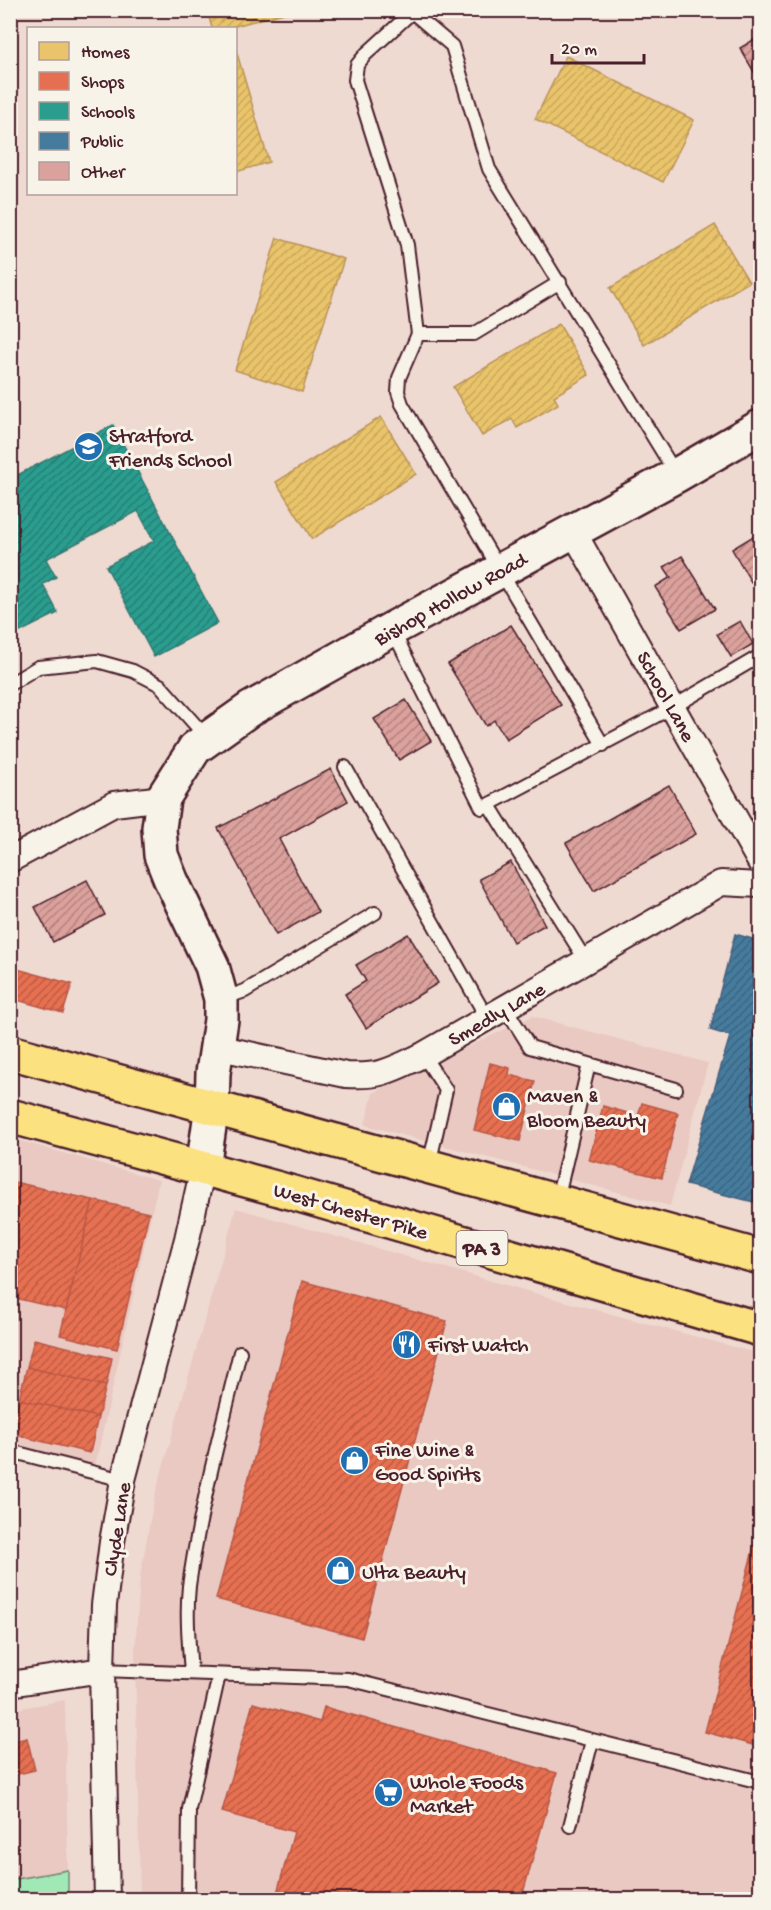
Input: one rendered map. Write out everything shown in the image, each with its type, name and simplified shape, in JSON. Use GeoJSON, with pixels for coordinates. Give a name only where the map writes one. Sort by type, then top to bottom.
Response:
{"type":"FeatureCollection","features":[{"type":"Feature","properties":{"kind":"highway"},"geometry":{"type":"LineString","coordinates":[[10,1052],[760,1257]]}},
{"type":"Feature","properties":{"kind":"highway","name":"West Chester Pike"},"geometry":{"type":"LineString","coordinates":[[10,1116],[203,1168],[760,1329]]}},
{"type":"Feature","properties":{"kind":"street","name":"Bishop Hollow Road"},"geometry":{"type":"LineString","coordinates":[[203,1168],[213,1106],[213,1073],[221,999],[212,966],[161,855],[159,828],[163,798],[195,748],[250,709],[392,629],[677,475],[760,427]]}},
{"type":"Feature","properties":{"kind":"street","name":"School Lane"},"geometry":{"type":"LineString","coordinates":[[573,531],[760,862]]}},
{"type":"Feature","properties":{"kind":"street"},"geometry":{"type":"LineString","coordinates":[[10,860],[114,804],[163,798]]}},
{"type":"Feature","properties":{"kind":"street","name":"Smedly Lane"},"geometry":{"type":"LineString","coordinates":[[216,1047],[346,1075],[383,1074],[423,1055],[722,883],[760,885]]}},
{"type":"Feature","properties":{"kind":"street","name":"Clyde Lane"},"geometry":{"type":"LineString","coordinates":[[107,1899],[102,1670],[104,1605],[112,1542],[123,1480],[185,1248],[203,1168]]}},
{"type":"Feature","properties":{"kind":"street"},"geometry":{"type":"LineString","coordinates":[[10,1684],[102,1670]]}},
{"type":"Feature","properties":{"kind":"lane"},"geometry":{"type":"LineString","coordinates":[[603,745],[402,404],[398,392],[399,378],[418,334],[407,245],[355,80],[357,65],[366,54],[412,11],[452,46],[489,168],[677,475]]}},
{"type":"Feature","properties":{"kind":"lane"},"geometry":{"type":"LineString","coordinates":[[418,334],[474,334],[560,282]]}},
{"type":"Feature","properties":{"kind":"lane"},"geometry":{"type":"LineString","coordinates":[[392,629],[482,808],[673,707],[760,656]]}},
{"type":"Feature","properties":{"kind":"lane"},"geometry":{"type":"LineString","coordinates":[[10,684],[38,667],[97,661],[133,671],[160,685],[208,739]]}},
{"type":"Feature","properties":{"kind":"lane"},"geometry":{"type":"LineString","coordinates":[[345,767],[496,1013],[530,1047],[676,1089]]}},
{"type":"Feature","properties":{"kind":"lane"},"geometry":{"type":"LineString","coordinates":[[489,805],[586,961]]}},
{"type":"Feature","properties":{"kind":"lane"},"geometry":{"type":"LineString","coordinates":[[221,999],[245,991],[375,913]]}},
{"type":"Feature","properties":{"kind":"lane"},"geometry":{"type":"LineString","coordinates":[[423,1055],[446,1090],[428,1166]]}},
{"type":"Feature","properties":{"kind":"lane"},"geometry":{"type":"LineString","coordinates":[[556,1202],[589,1064]]}},
{"type":"Feature","properties":{"kind":"lane"},"geometry":{"type":"LineString","coordinates":[[191,1673],[188,1626],[189,1587],[206,1492],[240,1352]]}},
{"type":"Feature","properties":{"kind":"lane"},"geometry":{"type":"LineString","coordinates":[[10,1451],[123,1480]]}},
{"type":"Feature","properties":{"kind":"lane"},"geometry":{"type":"LineString","coordinates":[[102,1670],[348,1679],[760,1782]]}},
{"type":"Feature","properties":{"kind":"lane"},"geometry":{"type":"LineString","coordinates":[[188,1899],[189,1809],[219,1675]]}},
{"type":"Feature","properties":{"kind":"lane"},"geometry":{"type":"LineString","coordinates":[[570,1826],[592,1741]]}},
{"type":"Feature","properties":{"kind":"shaded area"},"geometry":{"type":"Polygon","coordinates":[[[532,1016],[708,1063],[670,1206],[365,1125],[373,1093],[532,1016]]]}},
{"type":"Feature","properties":{"kind":"shaded area"},"geometry":{"type":"Polygon","coordinates":[[[10,1138],[159,1180],[95,1466],[11,1442],[10,1138]]]}},
{"type":"Feature","properties":{"kind":"shaded area"},"geometry":{"type":"Polygon","coordinates":[[[236,1208],[541,1295],[760,1354],[760,1899],[140,1900],[135,1652],[140,1577],[154,1499],[236,1208]]]}},
{"type":"Feature","properties":{"kind":"shaded area"},"geometry":{"type":"Polygon","coordinates":[[[65,1700],[68,1870],[11,1880],[11,1710],[65,1700]]]}},
{"type":"Feature","properties":{"kind":"green space"},"geometry":{"type":"Polygon","coordinates":[[[68,1870],[68,1899],[11,1899],[11,1880],[68,1870]]]}},
{"type":"Feature","properties":{"kind":"building: Homes"},"geometry":{"type":"Polygon","coordinates":[[[207,10],[295,10],[232,27],[212,27],[207,10]]]}},
{"type":"Feature","properties":{"kind":"building: Homes"},"geometry":{"type":"Polygon","coordinates":[[[237,53],[269,162],[237,172],[237,53]]]}},
{"type":"Feature","properties":{"kind":"building: Homes"},"geometry":{"type":"Polygon","coordinates":[[[566,56],[694,120],[663,182],[535,119],[566,56]]]}},
{"type":"Feature","properties":{"kind":"building: Homes"},"geometry":{"type":"Polygon","coordinates":[[[715,225],[749,282],[644,345],[610,288],[715,225]]]}},
{"type":"Feature","properties":{"kind":"building: Homes"},"geometry":{"type":"Polygon","coordinates":[[[277,238],[344,259],[302,392],[235,370],[277,238]]]}},
{"type":"Feature","properties":{"kind":"building: Homes"},"geometry":{"type":"Polygon","coordinates":[[[559,324],[589,375],[554,396],[558,404],[517,428],[512,419],[482,436],[453,387],[559,324]]]}},
{"type":"Feature","properties":{"kind":"building: Homes"},"geometry":{"type":"Polygon","coordinates":[[[381,417],[416,474],[312,539],[276,482],[381,417]]]}},
{"type":"Feature","properties":{"kind":"building: Shops"},"geometry":{"type":"Polygon","coordinates":[[[10,967],[72,984],[63,1013],[10,998],[10,967]]]}},
{"type":"Feature","properties":{"kind":"building: Shops"},"geometry":{"type":"Polygon","coordinates":[[[490,1063],[510,1068],[509,1075],[535,1081],[520,1141],[474,1130],[490,1063]]]}},
{"type":"Feature","properties":{"kind":"building: Shops"},"geometry":{"type":"Polygon","coordinates":[[[642,1103],[678,1113],[662,1178],[589,1160],[603,1106],[638,1116],[642,1103]]]}},
{"type":"Feature","properties":{"kind":"building: Shops"},"geometry":{"type":"Polygon","coordinates":[[[10,1181],[93,1200],[66,1310],[10,1297],[10,1181]]]}},
{"type":"Feature","properties":{"kind":"building: Shops"},"geometry":{"type":"Polygon","coordinates":[[[93,1200],[149,1213],[117,1349],[60,1335],[93,1200]]]}},
{"type":"Feature","properties":{"kind":"building: Shops"},"geometry":{"type":"Polygon","coordinates":[[[302,1281],[447,1321],[362,1638],[216,1599],[302,1281]]]}},
{"type":"Feature","properties":{"kind":"building: Shops"},"geometry":{"type":"Polygon","coordinates":[[[34,1339],[112,1358],[106,1386],[27,1367],[34,1339]]]}},
{"type":"Feature","properties":{"kind":"building: Shops"},"geometry":{"type":"Polygon","coordinates":[[[27,1367],[106,1386],[98,1417],[19,1399],[27,1367]]]}},
{"type":"Feature","properties":{"kind":"building: Shops"},"geometry":{"type":"Polygon","coordinates":[[[19,1399],[98,1417],[90,1453],[11,1434],[19,1399]]]}},
{"type":"Feature","properties":{"kind":"building: Shops"},"geometry":{"type":"Polygon","coordinates":[[[760,1524],[760,1747],[705,1732],[760,1524]]]}},
{"type":"Feature","properties":{"kind":"building: Shops","name":"Whole Foods Market"},"geometry":{"type":"Polygon","coordinates":[[[253,1703],[320,1722],[324,1707],[557,1773],[521,1900],[275,1900],[294,1832],[222,1812],[253,1703]]]}},
{"type":"Feature","properties":{"kind":"building: Shops"},"geometry":{"type":"Polygon","coordinates":[[[27,1738],[35,1770],[10,1776],[10,1742],[27,1738]]]}},
{"type":"Feature","properties":{"kind":"building: Schools"},"geometry":{"type":"Polygon","coordinates":[[[113,425],[218,623],[154,657],[106,566],[154,541],[138,511],[46,559],[56,577],[43,584],[58,613],[10,637],[10,479],[113,425]]]}},
{"type":"Feature","properties":{"kind":"building: Public"},"geometry":{"type":"Polygon","coordinates":[[[735,934],[760,941],[760,1178],[754,1202],[686,1185],[730,1036],[710,1030],[735,934]]]}},
{"type":"Feature","properties":{"kind":"building: Other"},"geometry":{"type":"Polygon","coordinates":[[[760,36],[760,82],[740,48],[760,36]]]}},
{"type":"Feature","properties":{"kind":"building: Other"},"geometry":{"type":"Polygon","coordinates":[[[760,532],[760,577],[751,582],[732,549],[760,532]]]}},
{"type":"Feature","properties":{"kind":"building: Other"},"geometry":{"type":"Polygon","coordinates":[[[682,556],[715,609],[681,629],[655,587],[671,577],[664,567],[682,556]]]}},
{"type":"Feature","properties":{"kind":"building: Other"},"geometry":{"type":"Polygon","coordinates":[[[740,621],[753,644],[731,657],[717,634],[740,621]]]}},
{"type":"Feature","properties":{"kind":"building: Other"},"geometry":{"type":"Polygon","coordinates":[[[511,625],[561,705],[506,739],[494,720],[486,726],[448,664],[511,625]]]}},
{"type":"Feature","properties":{"kind":"building: Other"},"geometry":{"type":"Polygon","coordinates":[[[406,700],[431,741],[399,760],[374,719],[406,700]]]}},
{"type":"Feature","properties":{"kind":"building: Other"},"geometry":{"type":"Polygon","coordinates":[[[331,769],[348,801],[279,839],[318,912],[276,935],[218,828],[331,769]]]}},
{"type":"Feature","properties":{"kind":"building: Other"},"geometry":{"type":"Polygon","coordinates":[[[669,785],[696,834],[594,891],[566,843],[669,785]]]}},
{"type":"Feature","properties":{"kind":"building: Other"},"geometry":{"type":"Polygon","coordinates":[[[511,862],[545,925],[513,942],[479,879],[511,862]]]}},
{"type":"Feature","properties":{"kind":"building: Other"},"geometry":{"type":"Polygon","coordinates":[[[87,880],[105,915],[53,942],[35,907],[87,880]]]}},
{"type":"Feature","properties":{"kind":"building: Other"},"geometry":{"type":"Polygon","coordinates":[[[408,934],[438,983],[366,1028],[345,994],[366,981],[356,965],[408,934]]]}},
{"type":"Feature","properties":{"kind":"place","name":"Stratford Friends School"},"geometry":{"type":"Point","coordinates":[88,447]}},
{"type":"Feature","properties":{"kind":"place","name":"Maven & Bloom Beauty"},"geometry":{"type":"Point","coordinates":[506,1107]}},
{"type":"Feature","properties":{"kind":"place","name":"First Watch"},"geometry":{"type":"Point","coordinates":[407,1344]}},
{"type":"Feature","properties":{"kind":"place","name":"Fine Wine & Good Spirits"},"geometry":{"type":"Point","coordinates":[354,1461]}},
{"type":"Feature","properties":{"kind":"place","name":"Ulta Beauty"},"geometry":{"type":"Point","coordinates":[341,1571]}},
{"type":"Feature","properties":{"kind":"place","name":"Whole Foods Market"},"geometry":{"type":"Point","coordinates":[389,1793]}}]}
